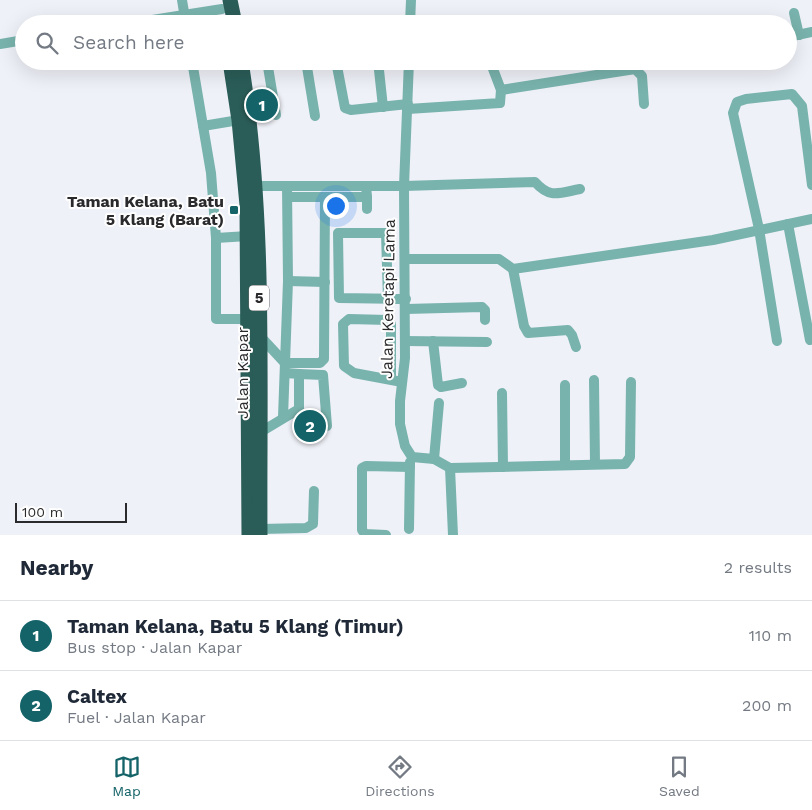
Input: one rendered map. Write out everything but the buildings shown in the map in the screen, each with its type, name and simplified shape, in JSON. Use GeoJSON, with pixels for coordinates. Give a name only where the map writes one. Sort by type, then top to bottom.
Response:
{"type":"FeatureCollection","features":[{"type":"Feature","properties":{"kind":"highway"},"geometry":{"type":"LineString","coordinates":[[224,3],[230,15]]}},
{"type":"Feature","properties":{"kind":"highway","name":"Jalan Kapar"},"geometry":{"type":"LineString","coordinates":[[231,70],[239,120],[247,205],[256,533]]}},
{"type":"Feature","properties":{"kind":"highway","name":"Jalan Kapar"},"geometry":{"type":"LineString","coordinates":[[242,70],[251,123],[257,186],[259,433],[256,533]]}},
{"type":"Feature","properties":{"kind":"street"},"geometry":{"type":"LineString","coordinates":[[182,0],[184,15]]}},
{"type":"Feature","properties":{"kind":"street"},"geometry":{"type":"LineString","coordinates":[[410,15],[411,0]]}},
{"type":"Feature","properties":{"kind":"street"},"geometry":{"type":"LineString","coordinates":[[195,15],[224,3]]}},
{"type":"Feature","properties":{"kind":"street"},"geometry":{"type":"LineString","coordinates":[[797,35],[812,32]]}},
{"type":"Feature","properties":{"kind":"street"},"geometry":{"type":"LineString","coordinates":[[0,44],[15,42]]}},
{"type":"Feature","properties":{"kind":"street"},"geometry":{"type":"LineString","coordinates":[[194,70],[211,174],[216,238],[216,319],[249,319]]}},
{"type":"Feature","properties":{"kind":"street"},"geometry":{"type":"LineString","coordinates":[[268,70],[276,115]]}},
{"type":"Feature","properties":{"kind":"street"},"geometry":{"type":"LineString","coordinates":[[307,70],[315,116]]}},
{"type":"Feature","properties":{"kind":"street"},"geometry":{"type":"LineString","coordinates":[[338,70],[345,108],[494,106],[500,103],[501,90],[493,70]]}},
{"type":"Feature","properties":{"kind":"street"},"geometry":{"type":"LineString","coordinates":[[379,70],[383,107]]}},
{"type":"Feature","properties":{"kind":"street","name":"Jalan Keretapi Lama"},"geometry":{"type":"LineString","coordinates":[[409,70],[404,186],[406,341],[400,424],[411,462]]}},
{"type":"Feature","properties":{"kind":"street"},"geometry":{"type":"LineString","coordinates":[[501,90],[629,70]]}},
{"type":"Feature","properties":{"kind":"street"},"geometry":{"type":"LineString","coordinates":[[636,70],[642,76],[644,104]]}},
{"type":"Feature","properties":{"kind":"street"},"geometry":{"type":"LineString","coordinates":[[777,341],[759,229],[733,113],[737,102],[746,99],[792,94],[802,106],[812,185]]}},
{"type":"Feature","properties":{"kind":"street"},"geometry":{"type":"LineString","coordinates":[[203,126],[239,120]]}},
{"type":"Feature","properties":{"kind":"street"},"geometry":{"type":"LineString","coordinates":[[257,186],[404,186],[535,182],[542,190],[552,194],[580,189]]}},
{"type":"Feature","properties":{"kind":"street"},"geometry":{"type":"LineString","coordinates":[[283,417],[288,282],[288,186]]}},
{"type":"Feature","properties":{"kind":"street"},"geometry":{"type":"LineString","coordinates":[[366,186],[367,209]]}},
{"type":"Feature","properties":{"kind":"street"},"geometry":{"type":"LineString","coordinates":[[288,197],[367,197]]}},
{"type":"Feature","properties":{"kind":"street"},"geometry":{"type":"LineString","coordinates":[[286,368],[322,362],[325,282],[325,197]]}},
{"type":"Feature","properties":{"kind":"street"},"geometry":{"type":"LineString","coordinates":[[513,269],[713,240],[759,229],[812,220]]}},
{"type":"Feature","properties":{"kind":"street"},"geometry":{"type":"LineString","coordinates":[[788,224],[810,340]]}},
{"type":"Feature","properties":{"kind":"street"},"geometry":{"type":"LineString","coordinates":[[388,300],[386,233],[338,234],[339,298],[388,300],[406,304],[482,307],[485,320]]}},
{"type":"Feature","properties":{"kind":"street"},"geometry":{"type":"LineString","coordinates":[[216,238],[248,236]]}},
{"type":"Feature","properties":{"kind":"street"},"geometry":{"type":"LineString","coordinates":[[406,258],[499,259],[513,269],[524,326],[528,333],[568,330],[572,334],[576,347]]}},
{"type":"Feature","properties":{"kind":"street"},"geometry":{"type":"LineString","coordinates":[[288,282],[325,282]]}},
{"type":"Feature","properties":{"kind":"street"},"geometry":{"type":"LineString","coordinates":[[391,380],[391,324],[388,320],[349,318],[343,324],[344,366],[354,373],[391,380],[402,382]]}},
{"type":"Feature","properties":{"kind":"street"},"geometry":{"type":"LineString","coordinates":[[259,336],[286,368],[299,374],[323,376],[327,426]]}},
{"type":"Feature","properties":{"kind":"street"},"geometry":{"type":"LineString","coordinates":[[406,341],[487,342]]}},
{"type":"Feature","properties":{"kind":"street"},"geometry":{"type":"LineString","coordinates":[[433,341],[438,385],[441,387],[462,383]]}},
{"type":"Feature","properties":{"kind":"street"},"geometry":{"type":"LineString","coordinates":[[259,433],[299,409],[299,374]]}},
{"type":"Feature","properties":{"kind":"street"},"geometry":{"type":"LineString","coordinates":[[594,380],[595,464]]}},
{"type":"Feature","properties":{"kind":"street"},"geometry":{"type":"LineString","coordinates":[[386,535],[366,534],[362,530],[362,468],[434,459],[450,468],[625,464],[630,458],[630,382]]}},
{"type":"Feature","properties":{"kind":"street"},"geometry":{"type":"LineString","coordinates":[[564,465],[565,385]]}},
{"type":"Feature","properties":{"kind":"street"},"geometry":{"type":"LineString","coordinates":[[502,393],[503,466]]}},
{"type":"Feature","properties":{"kind":"street"},"geometry":{"type":"LineString","coordinates":[[434,459],[439,403]]}},
{"type":"Feature","properties":{"kind":"street"},"geometry":{"type":"LineString","coordinates":[[409,529],[411,462]]}},
{"type":"Feature","properties":{"kind":"street"},"geometry":{"type":"LineString","coordinates":[[450,468],[453,535]]}},
{"type":"Feature","properties":{"kind":"street"},"geometry":{"type":"LineString","coordinates":[[256,533],[306,528],[312,524],[314,491]]}},
{"type":"Feature","properties":{"kind":"place","name":"Taman Kelana, Batu 5 Klang (Timur)"},"geometry":{"type":"Point","coordinates":[262,105]}},
{"type":"Feature","properties":{"kind":"place","name":"Taman Kelana, Batu 5 Klang (Barat)"},"geometry":{"type":"Point","coordinates":[234,210]}},
{"type":"Feature","properties":{"kind":"place","name":"Caltex"},"geometry":{"type":"Point","coordinates":[310,426]}}]}
